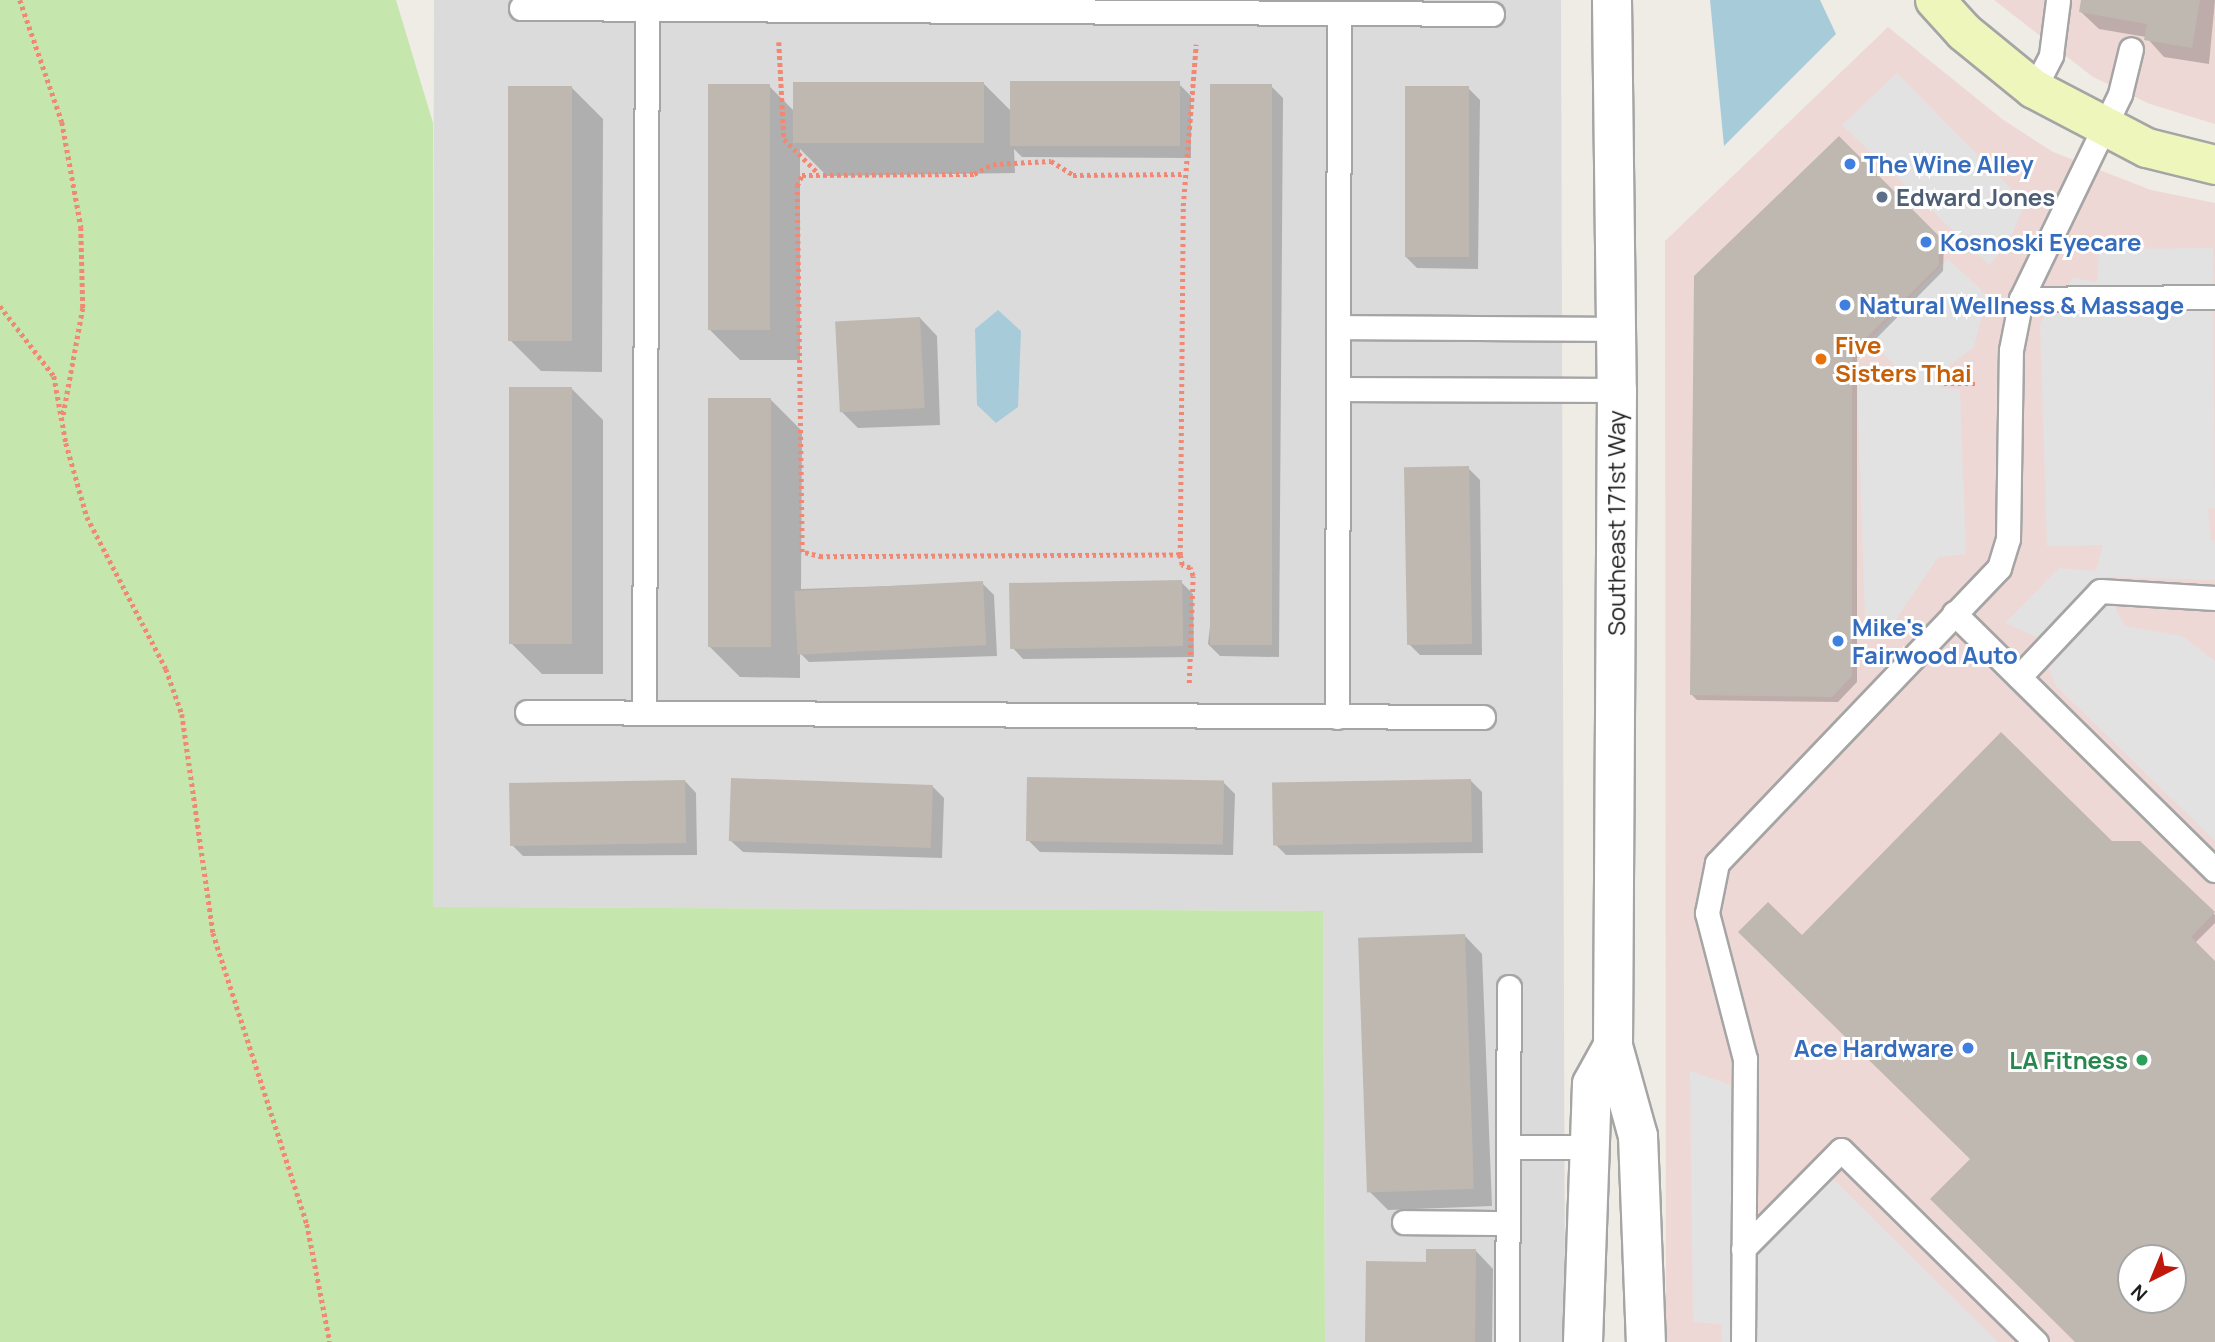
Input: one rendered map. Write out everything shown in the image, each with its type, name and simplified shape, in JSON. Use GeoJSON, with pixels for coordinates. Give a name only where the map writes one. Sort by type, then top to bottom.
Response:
{"type":"FeatureCollection","features":[{"type":"Feature","properties":{"kind":"street","name":"Southeast 171st Way"},"geometry":{"type":"LineString","coordinates":[[1612,0],[1616,390],[1613,1046],[1638,1136],[1646,1342]]}},
{"type":"Feature","properties":{"kind":"street"},"geometry":{"type":"LineString","coordinates":[[1934,0],[1964,32],[2034,89],[2103,128],[2147,148],[2215,165]]}},
{"type":"Feature","properties":{"kind":"street","name":"Southeast 171st Way"},"geometry":{"type":"LineString","coordinates":[[1583,1342],[1592,1084],[1613,1046]]}},
{"type":"Feature","properties":{"kind":"lane"},"geometry":{"type":"LineString","coordinates":[[2034,89],[2051,55],[2058,0]]}},
{"type":"Feature","properties":{"kind":"lane"},"geometry":{"type":"LineString","coordinates":[[521,8],[1492,14]]}},
{"type":"Feature","properties":{"kind":"lane"},"geometry":{"type":"LineString","coordinates":[[644,712],[647,9]]}},
{"type":"Feature","properties":{"kind":"lane"},"geometry":{"type":"LineString","coordinates":[[1337,717],[1339,13]]}},
{"type":"Feature","properties":{"kind":"lane"},"geometry":{"type":"LineString","coordinates":[[1743,1342],[1745,1059],[1707,913],[1717,863],[1999,568],[2008,539],[2011,350],[2021,299],[2126,80],[2131,49]]}},
{"type":"Feature","properties":{"kind":"lane"},"geometry":{"type":"LineString","coordinates":[[2021,299],[2215,297]]}},
{"type":"Feature","properties":{"kind":"lane"},"geometry":{"type":"LineString","coordinates":[[1338,327],[1615,329]]}},
{"type":"Feature","properties":{"kind":"lane"},"geometry":{"type":"LineString","coordinates":[[1338,388],[1616,390]]}},
{"type":"Feature","properties":{"kind":"lane"},"geometry":{"type":"LineString","coordinates":[[2019,677],[2100,591],[2215,598]]}},
{"type":"Feature","properties":{"kind":"lane"},"geometry":{"type":"LineString","coordinates":[[1954,613],[2215,870]]}},
{"type":"Feature","properties":{"kind":"lane"},"geometry":{"type":"LineString","coordinates":[[527,712],[1483,717]]}},
{"type":"Feature","properties":{"kind":"lane"},"geometry":{"type":"LineString","coordinates":[[1507,1342],[1508,987]]}},
{"type":"Feature","properties":{"kind":"lane"},"geometry":{"type":"LineString","coordinates":[[1508,1147],[1588,1147]]}},
{"type":"Feature","properties":{"kind":"lane"},"geometry":{"type":"LineString","coordinates":[[1743,1249],[1841,1150],[2036,1342]]}},
{"type":"Feature","properties":{"kind":"lane"},"geometry":{"type":"LineString","coordinates":[[1404,1222],[1508,1223]]}},
{"type":"Feature","properties":{"kind":"path"},"geometry":{"type":"LineString","coordinates":[[20,0],[62,122],[81,227],[83,308],[62,421]]}},
{"type":"Feature","properties":{"kind":"path"},"geometry":{"type":"LineString","coordinates":[[780,9],[784,139],[819,175]]}},
{"type":"Feature","properties":{"kind":"path"},"geometry":{"type":"LineString","coordinates":[[1188,716],[1193,576],[1190,568],[1182,565],[1180,555],[1185,174],[1197,12]]}},
{"type":"Feature","properties":{"kind":"path"},"geometry":{"type":"LineString","coordinates":[[1180,555],[822,557],[802,552],[797,187],[802,175],[974,174],[993,164],[1051,161],[1073,175],[1185,174]]}},
{"type":"Feature","properties":{"kind":"path"},"geometry":{"type":"LineString","coordinates":[[0,306],[54,376],[62,421],[87,517],[166,669],[182,714],[213,933],[307,1224],[330,1342]]}},
{"type":"Feature","properties":{"kind":"path"},"geometry":{"type":"LineString","coordinates":[[1944,384],[1978,384],[1978,373]]}},
{"type":"Feature","properties":{"kind":"shaded area"},"geometry":{"type":"Polygon","coordinates":[[[434,0],[1561,0],[1565,1342],[1325,1342],[1323,911],[432,907],[434,0]]]}},
{"type":"Feature","properties":{"kind":"shaded area"},"geometry":{"type":"Polygon","coordinates":[[[1994,0],[2215,0],[2215,124],[2150,104],[2093,77],[1994,0]]]}},
{"type":"Feature","properties":{"kind":"shaded area"},"geometry":{"type":"Polygon","coordinates":[[[1888,27],[2002,119],[2053,152],[2151,190],[2215,203],[2215,1342],[1666,1342],[1665,241],[1888,27]]]}},
{"type":"Feature","properties":{"kind":"shaded area"},"geometry":{"type":"Polygon","coordinates":[[[1897,73],[2025,203],[2009,242],[1989,265],[1842,125],[1897,73]]]}},
{"type":"Feature","properties":{"kind":"shaded area"},"geometry":{"type":"Polygon","coordinates":[[[2213,248],[2215,508],[2208,509],[2211,540],[2215,541],[2215,580],[2099,577],[2125,626],[2182,636],[2215,661],[2215,841],[2056,686],[2036,637],[2005,623],[2059,568],[2096,571],[2103,545],[2047,546],[2040,323],[2073,278],[2097,282],[2099,249],[2213,248]]]}},
{"type":"Feature","properties":{"kind":"shaded area"},"geometry":{"type":"Polygon","coordinates":[[[1948,259],[1987,295],[1974,347],[1941,372],[1940,388],[1960,389],[1966,554],[1938,557],[1895,621],[1865,619],[1857,380],[1893,379],[1896,366],[1869,340],[1948,259]]]}},
{"type":"Feature","properties":{"kind":"shaded area"},"geometry":{"type":"Polygon","coordinates":[[[1690,1071],[1757,1094],[1755,1257],[1832,1178],[1998,1342],[1722,1342],[1721,1324],[1693,1322],[1690,1071]]]}},
{"type":"Feature","properties":{"kind":"green space"},"geometry":{"type":"Polygon","coordinates":[[[0,0],[396,0],[433,123],[433,907],[1323,911],[1325,1342],[0,1342],[0,0]]]}},
{"type":"Feature","properties":{"kind":"water"},"geometry":{"type":"Polygon","coordinates":[[[1710,0],[1820,0],[1836,34],[1724,146],[1710,0]]]}},
{"type":"Feature","properties":{"kind":"water"},"geometry":{"type":"Polygon","coordinates":[[[998,310],[1021,331],[1018,407],[996,423],[977,405],[975,329],[998,310]]]}},
{"type":"Feature","properties":{"kind":"building"},"geometry":{"type":"Polygon","coordinates":[[[2081,0],[2200,0],[2192,48],[2144,40],[2147,24],[2079,12],[2081,0]]]}},
{"type":"Feature","properties":{"kind":"building"},"geometry":{"type":"Polygon","coordinates":[[[1010,81],[1180,81],[1180,146],[1010,146],[1010,81]]]}},
{"type":"Feature","properties":{"kind":"building"},"geometry":{"type":"Polygon","coordinates":[[[793,82],[984,82],[984,143],[793,143],[793,82]]]}},
{"type":"Feature","properties":{"kind":"building"},"geometry":{"type":"Polygon","coordinates":[[[708,84],[770,84],[770,330],[708,330],[708,84]]]}},
{"type":"Feature","properties":{"kind":"building"},"geometry":{"type":"Polygon","coordinates":[[[1210,84],[1272,84],[1272,645],[1210,645],[1210,84]]]}},
{"type":"Feature","properties":{"kind":"building"},"geometry":{"type":"Polygon","coordinates":[[[508,86],[572,86],[572,341],[508,341],[508,86]]]}},
{"type":"Feature","properties":{"kind":"building"},"geometry":{"type":"Polygon","coordinates":[[[1405,86],[1469,86],[1469,257],[1405,257],[1405,86]]]}},
{"type":"Feature","properties":{"kind":"building"},"geometry":{"type":"Polygon","coordinates":[[[1839,136],[1939,236],[1939,265],[1852,352],[1852,676],[1832,697],[1690,695],[1694,276],[1839,136]]]}},
{"type":"Feature","properties":{"kind":"building"},"geometry":{"type":"Polygon","coordinates":[[[920,317],[925,408],[840,412],[835,321],[920,317]]]}},
{"type":"Feature","properties":{"kind":"building"},"geometry":{"type":"Polygon","coordinates":[[[509,387],[572,387],[572,644],[509,644],[509,387]]]}},
{"type":"Feature","properties":{"kind":"building"},"geometry":{"type":"Polygon","coordinates":[[[708,398],[771,398],[771,647],[708,647],[708,398]]]}},
{"type":"Feature","properties":{"kind":"building"},"geometry":{"type":"Polygon","coordinates":[[[1469,466],[1472,644],[1407,645],[1404,467],[1469,466]]]}},
{"type":"Feature","properties":{"kind":"building"},"geometry":{"type":"Polygon","coordinates":[[[1182,580],[1183,646],[1010,649],[1009,583],[1182,580]]]}},
{"type":"Feature","properties":{"kind":"building"},"geometry":{"type":"Polygon","coordinates":[[[983,581],[986,645],[798,655],[794,591],[983,581]]]}},
{"type":"Feature","properties":{"kind":"building"},"geometry":{"type":"Polygon","coordinates":[[[2001,732],[2112,841],[2140,841],[2215,912],[2191,937],[2215,961],[2215,1342],[2075,1342],[1930,1199],[1970,1159],[1738,932],[1768,902],[1802,935],[2001,732]]]}},
{"type":"Feature","properties":{"kind":"building"},"geometry":{"type":"Polygon","coordinates":[[[1027,777],[1224,780],[1223,844],[1026,841],[1027,777]]]}},
{"type":"Feature","properties":{"kind":"building"},"geometry":{"type":"Polygon","coordinates":[[[731,778],[933,785],[931,848],[729,841],[731,778]]]}},
{"type":"Feature","properties":{"kind":"building"},"geometry":{"type":"Polygon","coordinates":[[[1471,779],[1472,842],[1273,845],[1272,782],[1471,779]]]}},
{"type":"Feature","properties":{"kind":"building"},"geometry":{"type":"Polygon","coordinates":[[[685,780],[686,843],[510,846],[509,783],[685,780]]]}},
{"type":"Feature","properties":{"kind":"building"},"geometry":{"type":"Polygon","coordinates":[[[1465,934],[1474,1189],[1367,1193],[1358,938],[1465,934]]]}},
{"type":"Feature","properties":{"kind":"building"},"geometry":{"type":"Polygon","coordinates":[[[1426,1249],[1476,1249],[1475,1342],[1365,1342],[1366,1261],[1426,1262],[1426,1249]]]}},
{"type":"Feature","properties":{"kind":"place","name":"The Wine Alley"},"geometry":{"type":"Point","coordinates":[1850,164]}},
{"type":"Feature","properties":{"kind":"place","name":"Edward Jones"},"geometry":{"type":"Point","coordinates":[1882,197]}},
{"type":"Feature","properties":{"kind":"place","name":"Kosnoski Eyecare"},"geometry":{"type":"Point","coordinates":[1926,242]}},
{"type":"Feature","properties":{"kind":"place","name":"Natural Wellness & Massage"},"geometry":{"type":"Point","coordinates":[1845,305]}},
{"type":"Feature","properties":{"kind":"place","name":"Five Sisters Thai"},"geometry":{"type":"Point","coordinates":[1821,359]}},
{"type":"Feature","properties":{"kind":"place","name":"Mike's Fairwood Auto"},"geometry":{"type":"Point","coordinates":[1838,641]}},
{"type":"Feature","properties":{"kind":"place","name":"Ace Hardware"},"geometry":{"type":"Point","coordinates":[1968,1048]}},
{"type":"Feature","properties":{"kind":"place","name":"LA Fitness"},"geometry":{"type":"Point","coordinates":[2142,1060]}}]}
